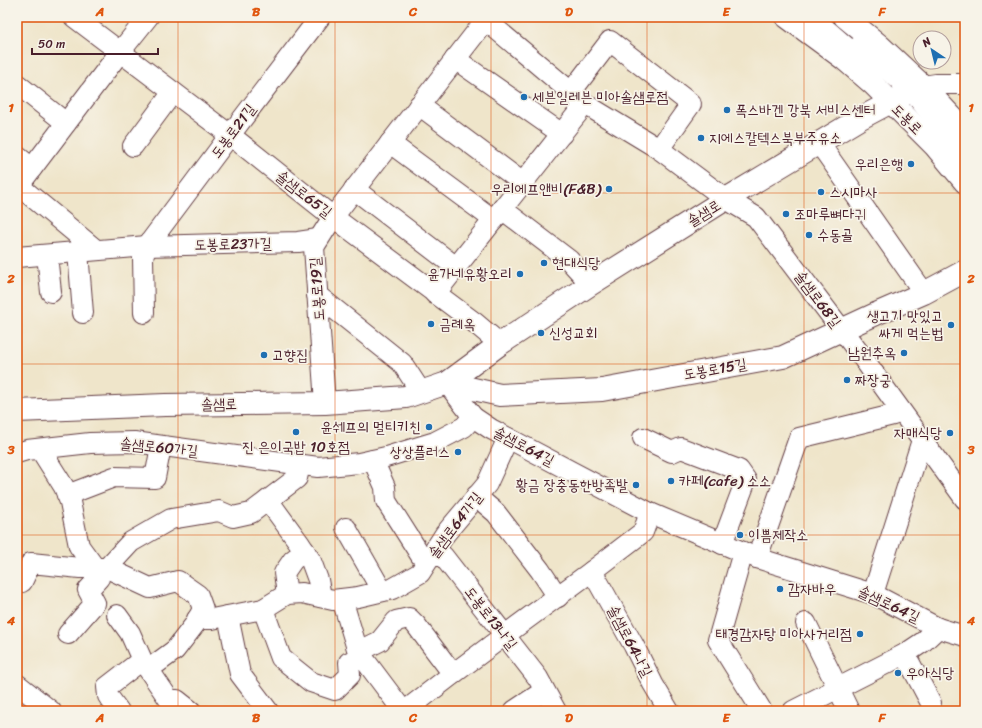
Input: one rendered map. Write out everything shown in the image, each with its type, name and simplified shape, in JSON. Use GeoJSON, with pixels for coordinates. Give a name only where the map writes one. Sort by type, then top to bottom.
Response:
{"type":"FeatureCollection","features":[{"type":"Feature","properties":{"kind":"main road","name":"도봉로"},"geometry":{"type":"LineString","coordinates":[[788,17],[851,65],[874,85],[906,94],[965,130]]}},
{"type":"Feature","properties":{"kind":"main road","name":"도봉로"},"geometry":{"type":"LineString","coordinates":[[845,17],[879,45],[935,146],[965,182]]}},
{"type":"Feature","properties":{"kind":"main road","name":"솔샘로"},"geometry":{"type":"LineString","coordinates":[[17,411],[165,405],[325,403],[406,397],[421,392],[447,382],[500,344],[591,284],[819,143],[859,119],[906,94]]}},
{"type":"Feature","properties":{"kind":"main road","name":"도봉로15길"},"geometry":{"type":"LineString","coordinates":[[447,382],[500,395],[602,390],[782,357],[924,292],[965,271]]}},
{"type":"Feature","properties":{"kind":"street","name":"솔샘로65길"},"geometry":{"type":"LineString","coordinates":[[74,17],[230,135],[500,344]]}},
{"type":"Feature","properties":{"kind":"street"},"geometry":{"type":"LineString","coordinates":[[83,313],[87,251],[18,187],[24,162],[66,123],[148,17]]}},
{"type":"Feature","properties":{"kind":"street","name":"도봉로21길"},"geometry":{"type":"LineString","coordinates":[[147,246],[320,17]]}},
{"type":"Feature","properties":{"kind":"street"},"geometry":{"type":"LineString","coordinates":[[812,17],[885,81],[906,94],[965,155]]}},
{"type":"Feature","properties":{"kind":"street"},"geometry":{"type":"LineString","coordinates":[[822,17],[891,73],[906,94],[965,165]]}},
{"type":"Feature","properties":{"kind":"street","name":"도봉로19길"},"geometry":{"type":"LineString","coordinates":[[325,403],[314,247],[333,216],[420,105],[485,18]]}},
{"type":"Feature","properties":{"kind":"street","name":"솔샘로68길"},"geometry":{"type":"LineString","coordinates":[[485,18],[578,98],[659,149],[726,200],[756,218],[860,354],[965,499]]}},
{"type":"Feature","properties":{"kind":"street"},"geometry":{"type":"LineString","coordinates":[[436,294],[562,134],[578,98],[610,41],[691,104],[659,149]]}},
{"type":"Feature","properties":{"kind":"street"},"geometry":{"type":"LineString","coordinates":[[455,59],[562,134]]}},
{"type":"Feature","properties":{"kind":"street"},"geometry":{"type":"LineString","coordinates":[[17,84],[66,123]]}},
{"type":"Feature","properties":{"kind":"street"},"geometry":{"type":"LineString","coordinates":[[906,94],[936,84],[965,84]]}},
{"type":"Feature","properties":{"kind":"street"},"geometry":{"type":"LineString","coordinates":[[133,146],[173,92]]}},
{"type":"Feature","properties":{"kind":"street"},"geometry":{"type":"LineString","coordinates":[[420,105],[523,183]]}},
{"type":"Feature","properties":{"kind":"street"},"geometry":{"type":"LineString","coordinates":[[390,143],[569,260],[591,284]]}},
{"type":"Feature","properties":{"kind":"street"},"geometry":{"type":"LineString","coordinates":[[819,143],[924,292]]}},
{"type":"Feature","properties":{"kind":"street"},"geometry":{"type":"LineString","coordinates":[[354,189],[456,267]]}},
{"type":"Feature","properties":{"kind":"street","name":"도봉로23가길"},"geometry":{"type":"LineString","coordinates":[[17,257],[147,246],[298,242],[318,239]]}},
{"type":"Feature","properties":{"kind":"street"},"geometry":{"type":"LineString","coordinates":[[144,312],[142,257],[147,246]]}},
{"type":"Feature","properties":{"kind":"street"},"geometry":{"type":"LineString","coordinates":[[47,254],[51,292]]}},
{"type":"Feature","properties":{"kind":"street"},"geometry":{"type":"LineString","coordinates":[[317,296],[402,363],[421,392]]}},
{"type":"Feature","properties":{"kind":"street","name":"솔샘로64길"},"geometry":{"type":"LineString","coordinates":[[447,382],[473,417],[491,429],[650,514],[750,555],[873,594],[938,628],[965,636]]}},
{"type":"Feature","properties":{"kind":"street"},"geometry":{"type":"LineString","coordinates":[[762,711],[718,640],[750,555],[799,438],[893,415],[900,410]]}},
{"type":"Feature","properties":{"kind":"street","name":"솔샘로60가길"},"geometry":{"type":"LineString","coordinates":[[25,447],[134,442],[318,467],[360,463],[435,442],[464,427],[473,417]]}},
{"type":"Feature","properties":{"kind":"street","name":"솔샘로64가길"},"geometry":{"type":"LineString","coordinates":[[287,594],[302,593],[333,600],[358,597],[392,589],[420,573],[445,534],[487,484],[508,438]]}},
{"type":"Feature","properties":{"kind":"street"},"geometry":{"type":"LineString","coordinates":[[643,438],[672,452],[681,448],[739,470],[746,480],[722,544]]}},
{"type":"Feature","properties":{"kind":"street"},"geometry":{"type":"LineString","coordinates":[[873,594],[922,440]]}},
{"type":"Feature","properties":{"kind":"street"},"geometry":{"type":"LineString","coordinates":[[67,495],[114,477],[155,478],[161,446]]}},
{"type":"Feature","properties":{"kind":"street"},"geometry":{"type":"LineString","coordinates":[[25,447],[64,487],[70,502],[79,546],[101,568]]}},
{"type":"Feature","properties":{"kind":"street"},"geometry":{"type":"LineString","coordinates":[[373,460],[385,487],[386,501],[421,556],[430,556]]}},
{"type":"Feature","properties":{"kind":"street"},"geometry":{"type":"LineString","coordinates":[[68,634],[95,603],[88,590],[99,578],[101,568],[131,542],[171,519],[219,511],[233,517],[251,513],[297,478],[300,465]]}},
{"type":"Feature","properties":{"kind":"street"},"geometry":{"type":"LineString","coordinates":[[476,496],[496,513],[558,596]]}},
{"type":"Feature","properties":{"kind":"street"},"geometry":{"type":"LineString","coordinates":[[268,500],[311,561],[318,580],[321,597]]}},
{"type":"Feature","properties":{"kind":"street"},"geometry":{"type":"LineString","coordinates":[[342,599],[361,656],[404,711],[644,532],[650,514]]}},
{"type":"Feature","properties":{"kind":"street"},"geometry":{"type":"LineString","coordinates":[[346,528],[382,591]]}},
{"type":"Feature","properties":{"kind":"street"},"geometry":{"type":"LineString","coordinates":[[197,619],[212,619],[263,609],[287,594],[284,573],[293,560],[305,551]]}},
{"type":"Feature","properties":{"kind":"street","name":"도봉로13나길"},"geometry":{"type":"LineString","coordinates":[[430,556],[443,556],[538,678],[556,711]]}},
{"type":"Feature","properties":{"kind":"street"},"geometry":{"type":"LineString","coordinates":[[22,582],[31,563],[80,568],[101,568],[150,588],[178,581],[198,595],[202,609],[195,624],[175,650],[145,664],[107,686],[108,696],[119,711]]}},
{"type":"Feature","properties":{"kind":"street","name":"솔샘로64나길"},"geometry":{"type":"LineString","coordinates":[[592,571],[669,711]]}},
{"type":"Feature","properties":{"kind":"street"},"geometry":{"type":"LineString","coordinates":[[263,609],[281,658],[310,682],[335,690],[350,675],[349,662],[361,656],[380,641],[396,621],[409,618],[453,674]]}},
{"type":"Feature","properties":{"kind":"street"},"geometry":{"type":"LineString","coordinates":[[117,615],[130,633],[145,664],[170,701],[176,700],[191,711]]}},
{"type":"Feature","properties":{"kind":"street"},"geometry":{"type":"LineString","coordinates":[[228,616],[240,674],[268,711]]}},
{"type":"Feature","properties":{"kind":"street"},"geometry":{"type":"LineString","coordinates":[[806,623],[849,711]]}},
{"type":"Feature","properties":{"kind":"street"},"geometry":{"type":"LineString","coordinates":[[793,711],[905,654],[923,642],[938,628]]}},
{"type":"Feature","properties":{"kind":"street"},"geometry":{"type":"LineString","coordinates":[[905,654],[931,703]]}},
{"type":"Feature","properties":{"kind":"street"},"geometry":{"type":"LineString","coordinates":[[17,684],[51,711]]}},
{"type":"Feature","properties":{"kind":"street"},"geometry":{"type":"LineString","coordinates":[[514,711],[544,691]]}},
{"type":"Feature","properties":{"kind":"place","name":"세븐일레븐 미아솔샘로점"},"geometry":{"type":"Point","coordinates":[524,97]}},
{"type":"Feature","properties":{"kind":"place","name":"폭스바겐 강북 서비스센터"},"geometry":{"type":"Point","coordinates":[727,110]}},
{"type":"Feature","properties":{"kind":"place","name":"지에스칼텍스북부주유소"},"geometry":{"type":"Point","coordinates":[701,138]}},
{"type":"Feature","properties":{"kind":"place","name":"우리은행"},"geometry":{"type":"Point","coordinates":[911,164]}},
{"type":"Feature","properties":{"kind":"place","name":"우리에프앤비(F&B)"},"geometry":{"type":"Point","coordinates":[609,189]}},
{"type":"Feature","properties":{"kind":"place","name":"스시마사"},"geometry":{"type":"Point","coordinates":[821,192]}},
{"type":"Feature","properties":{"kind":"place","name":"조마루뼈다귀"},"geometry":{"type":"Point","coordinates":[786,214]}},
{"type":"Feature","properties":{"kind":"place","name":"수동골"},"geometry":{"type":"Point","coordinates":[809,235]}},
{"type":"Feature","properties":{"kind":"place","name":"현대식당"},"geometry":{"type":"Point","coordinates":[544,263]}},
{"type":"Feature","properties":{"kind":"place","name":"윤가네유황오리"},"geometry":{"type":"Point","coordinates":[520,274]}},
{"type":"Feature","properties":{"kind":"place","name":"금례옥"},"geometry":{"type":"Point","coordinates":[431,324]}},
{"type":"Feature","properties":{"kind":"place","name":"생고기 맛있고 싸게 먹는법"},"geometry":{"type":"Point","coordinates":[951,325]}},
{"type":"Feature","properties":{"kind":"place","name":"신성교회"},"geometry":{"type":"Point","coordinates":[541,333]}},
{"type":"Feature","properties":{"kind":"place","name":"남원추옥"},"geometry":{"type":"Point","coordinates":[904,353]}},
{"type":"Feature","properties":{"kind":"place","name":"고향집"},"geometry":{"type":"Point","coordinates":[264,355]}},
{"type":"Feature","properties":{"kind":"place","name":"짜장궁"},"geometry":{"type":"Point","coordinates":[847,380]}},
{"type":"Feature","properties":{"kind":"place","name":"윤쉐프의 멀티키친"},"geometry":{"type":"Point","coordinates":[429,427]}},
{"type":"Feature","properties":{"kind":"place","name":"진 은이국밥 10호점"},"geometry":{"type":"Point","coordinates":[296,432]}},
{"type":"Feature","properties":{"kind":"place","name":"자매식당"},"geometry":{"type":"Point","coordinates":[950,433]}},
{"type":"Feature","properties":{"kind":"place","name":"상상플러스"},"geometry":{"type":"Point","coordinates":[458,452]}},
{"type":"Feature","properties":{"kind":"place","name":"카페(cafe) 소소"},"geometry":{"type":"Point","coordinates":[671,481]}},
{"type":"Feature","properties":{"kind":"place","name":"황금 장충동한방족발"},"geometry":{"type":"Point","coordinates":[636,485]}},
{"type":"Feature","properties":{"kind":"place","name":"이쁨제작소"},"geometry":{"type":"Point","coordinates":[740,535]}},
{"type":"Feature","properties":{"kind":"place","name":"감자바우"},"geometry":{"type":"Point","coordinates":[780,589]}},
{"type":"Feature","properties":{"kind":"place","name":"태경감자탕 미아사거리점"},"geometry":{"type":"Point","coordinates":[860,634]}},
{"type":"Feature","properties":{"kind":"place","name":"우아식당"},"geometry":{"type":"Point","coordinates":[898,673]}}]}
